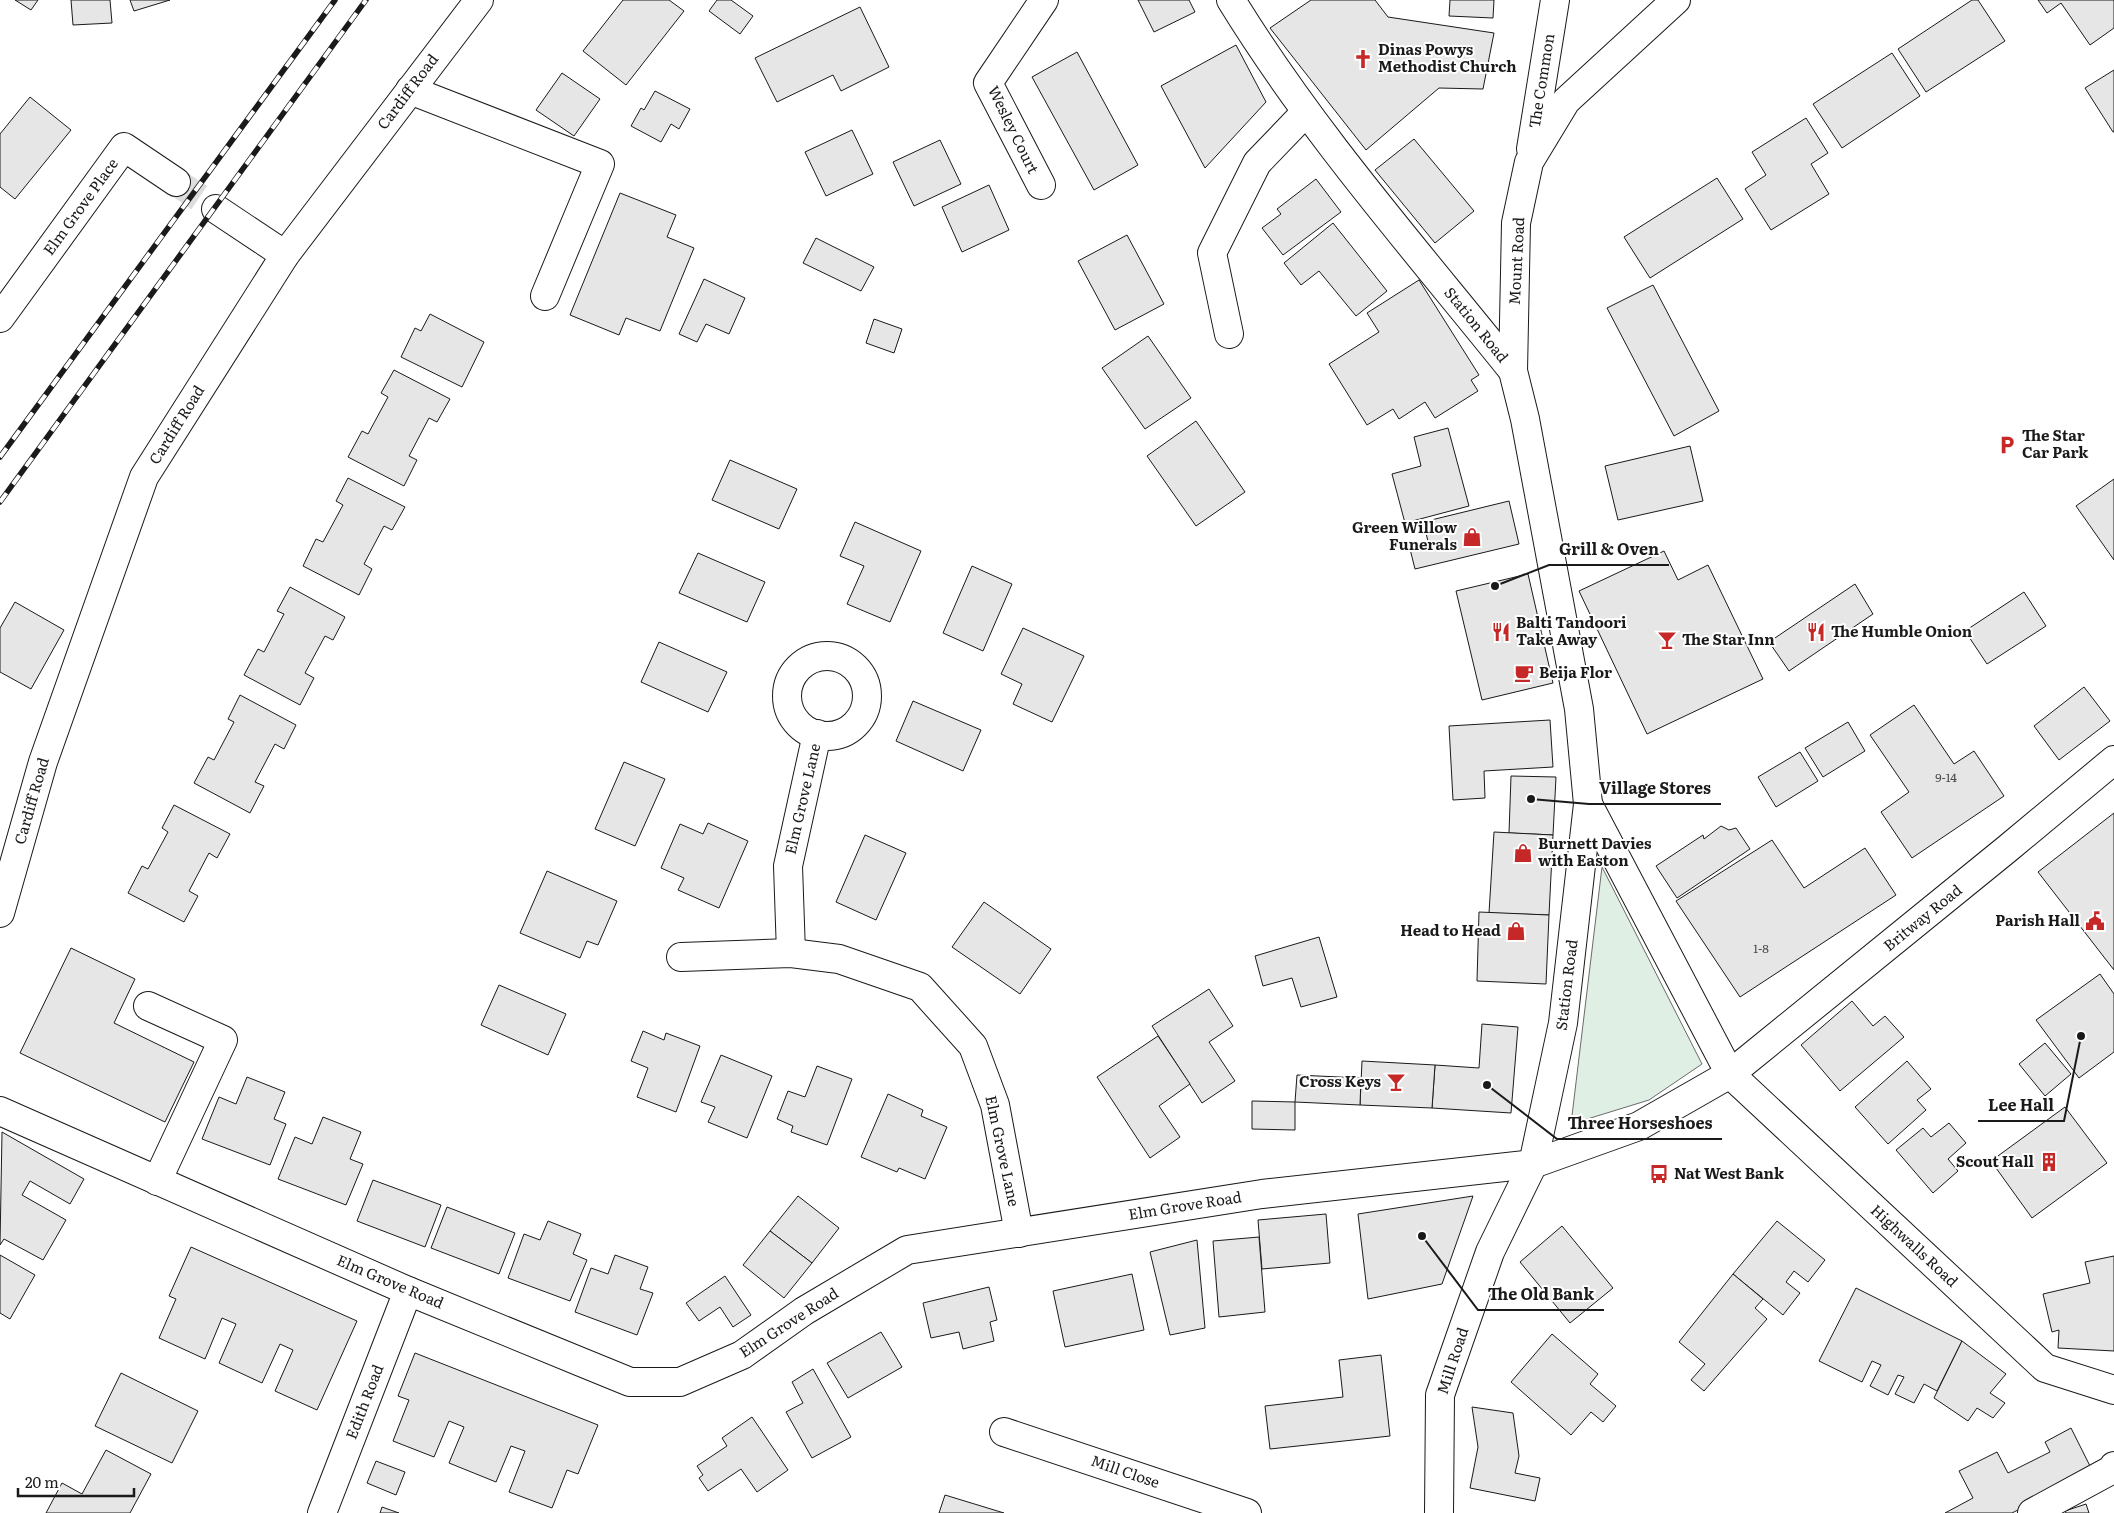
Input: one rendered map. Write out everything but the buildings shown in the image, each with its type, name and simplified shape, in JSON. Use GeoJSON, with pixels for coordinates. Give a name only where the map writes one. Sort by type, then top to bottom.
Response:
{"type":"FeatureCollection","features":[{"type":"Feature","properties":{"kind":"street","name":"Cardiff Road"},"geometry":{"type":"LineString","coordinates":[[0,913],[43,762],[144,478],[285,255],[479,0]]}},
{"type":"Feature","properties":{"kind":"street","name":"Wesley Court"},"geometry":{"type":"LineString","coordinates":[[1040,185],[988,83],[1044,0]]}},
{"type":"Feature","properties":{"kind":"street","name":"Station Road"},"geometry":{"type":"LineString","coordinates":[[1231,0],[1267,59],[1305,113],[1513,371],[1525,419],[1579,709],[1588,804],[1563,1023],[1533,1164]]}},
{"type":"Feature","properties":{"kind":"street","name":"The Common"},"geometry":{"type":"LineString","coordinates":[[1529,162],[1555,0]]}},
{"type":"Feature","properties":{"kind":"street","name":"Mount Road"},"geometry":{"type":"LineString","coordinates":[[1513,371],[1516,223],[1529,162],[1566,101],[1676,0]]}},
{"type":"Feature","properties":{"kind":"street"},"geometry":{"type":"LineString","coordinates":[[410,90],[600,164],[545,296]]}},
{"type":"Feature","properties":{"kind":"street"},"geometry":{"type":"LineString","coordinates":[[1228,334],[1212,253],[1257,162],[1305,113]]}},
{"type":"Feature","properties":{"kind":"street","name":"Elm Grove Place"},"geometry":{"type":"LineString","coordinates":[[0,318],[124,147],[176,182]]}},
{"type":"Feature","properties":{"kind":"street"},"geometry":{"type":"LineString","coordinates":[[216,209],[285,255]]}},
{"type":"Feature","properties":{"kind":"street","name":"Elm Grove Lane"},"geometry":{"type":"LineString","coordinates":[[791,953],[788,866],[817,734]]}},
{"type":"Feature","properties":{"kind":"street","name":"Britway Road"},"geometry":{"type":"LineString","coordinates":[[1533,1164],[1639,1126],[1730,1074],[2014,844],[2114,760]]}},
{"type":"Feature","properties":{"kind":"street","name":"Station Road"},"geometry":{"type":"LineString","coordinates":[[1588,804],[1730,1074]]}},
{"type":"Feature","properties":{"kind":"street","name":"Elm Grove Lane"},"geometry":{"type":"LineString","coordinates":[[681,957],[791,953],[839,959],[920,987],[973,1046],[995,1105],[1019,1233]]}},
{"type":"Feature","properties":{"kind":"street"},"geometry":{"type":"LineString","coordinates":[[148,1006],[223,1040],[157,1181]]}},
{"type":"Feature","properties":{"kind":"street","name":"Highwalls Road"},"geometry":{"type":"LineString","coordinates":[[1730,1074],[2044,1368],[2114,1390]]}},
{"type":"Feature","properties":{"kind":"street","name":"Elm Grove Road"},"geometry":{"type":"LineString","coordinates":[[0,1111],[408,1291],[630,1382],[680,1382],[742,1355],[804,1311],[907,1250],[1262,1194],[1533,1164]]}},
{"type":"Feature","properties":{"kind":"street","name":"Mill Road"},"geometry":{"type":"LineString","coordinates":[[1438,1513],[1440,1394],[1490,1252],[1533,1164]]}},
{"type":"Feature","properties":{"kind":"street","name":"Edith Road"},"geometry":{"type":"LineString","coordinates":[[322,1513],[408,1291]]}},
{"type":"Feature","properties":{"kind":"street","name":"Mill Close"},"geometry":{"type":"LineString","coordinates":[[1004,1432],[1247,1513]]}},
{"type":"Feature","properties":{"kind":"street"},"geometry":{"type":"LineString","coordinates":[[2032,1513],[2114,1469],[2114,1466]]}},
{"type":"Feature","properties":{"kind":"green space"},"geometry":{"type":"Polygon","coordinates":[[[1602,867],[1702,1064],[1649,1100],[1571,1124],[1602,867]]]}},
{"type":"Feature","properties":{"kind":"tunnel"},"geometry":{"type":"LineString","coordinates":[[176,182],[216,209]]}},
{"type":"Feature","properties":{"kind":"railway"},"geometry":{"type":"LineString","coordinates":[[0,457],[335,0]]}},
{"type":"Feature","properties":{"kind":"railway"},"geometry":{"type":"LineString","coordinates":[[0,502],[366,0]]}},
{"type":"Feature","properties":{"kind":"place","name":"Dinas Powys Methodist Church"},"geometry":{"type":"Point","coordinates":[1363,59]}},
{"type":"Feature","properties":{"kind":"place","name":"The Star Car Park"},"geometry":{"type":"Point","coordinates":[2007,445]}},
{"type":"Feature","properties":{"kind":"place","name":"Green Willow Funerals"},"geometry":{"type":"Point","coordinates":[1472,537]}},
{"type":"Feature","properties":{"kind":"place","name":"Grill & Oven"},"geometry":{"type":"Point","coordinates":[1495,586]}},
{"type":"Feature","properties":{"kind":"place","name":"Balti Tandoori Take Away"},"geometry":{"type":"Point","coordinates":[1501,632]}},
{"type":"Feature","properties":{"kind":"place","name":"The Humble Onion"},"geometry":{"type":"Point","coordinates":[1816,632]}},
{"type":"Feature","properties":{"kind":"place","name":"The Star Inn"},"geometry":{"type":"Point","coordinates":[1667,640]}},
{"type":"Feature","properties":{"kind":"place","name":"Beija Flor"},"geometry":{"type":"Point","coordinates":[1524,673]}},
{"type":"Feature","properties":{"kind":"place","name":"Village Stores"},"geometry":{"type":"Point","coordinates":[1531,799]}},
{"type":"Feature","properties":{"kind":"place","name":"Burnett Davies with Easton"},"geometry":{"type":"Point","coordinates":[1523,853]}},
{"type":"Feature","properties":{"kind":"place","name":"Parish Hall"},"geometry":{"type":"Point","coordinates":[2095,921]}},
{"type":"Feature","properties":{"kind":"place","name":"Head to Head"},"geometry":{"type":"Point","coordinates":[1516,931]}},
{"type":"Feature","properties":{"kind":"place","name":"Lee Hall"},"geometry":{"type":"Point","coordinates":[2081,1036]}},
{"type":"Feature","properties":{"kind":"place","name":"Cross Keys"},"geometry":{"type":"Point","coordinates":[1396,1082]}},
{"type":"Feature","properties":{"kind":"place","name":"Three Horseshoes"},"geometry":{"type":"Point","coordinates":[1487,1085]}},
{"type":"Feature","properties":{"kind":"place","name":"Scout Hall"},"geometry":{"type":"Point","coordinates":[2049,1162]}},
{"type":"Feature","properties":{"kind":"place","name":"Nat West Bank"},"geometry":{"type":"Point","coordinates":[1659,1174]}},
{"type":"Feature","properties":{"kind":"place","name":"The Old Bank"},"geometry":{"type":"Point","coordinates":[1422,1236]}}]}
